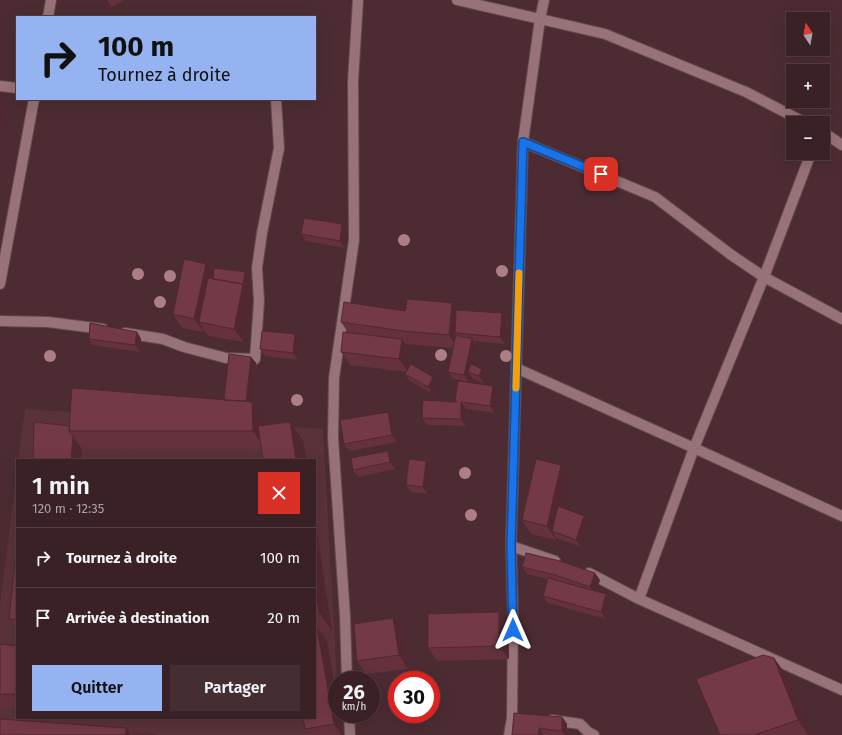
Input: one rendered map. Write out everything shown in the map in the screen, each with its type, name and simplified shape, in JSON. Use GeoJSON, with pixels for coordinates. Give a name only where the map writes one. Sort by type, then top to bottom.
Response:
{"type":"FeatureCollection","features":[{"type":"Feature","properties":{"kind":"street"},"geometry":{"type":"LineString","coordinates":[[48,16],[51,0]]}},
{"type":"Feature","properties":{"kind":"street"},"geometry":{"type":"LineString","coordinates":[[346,671],[333,438],[334,378],[354,240],[353,81],[358,0]]}},
{"type":"Feature","properties":{"kind":"street"},"geometry":{"type":"LineString","coordinates":[[457,0],[605,34],[746,92],[792,116]]}},
{"type":"Feature","properties":{"kind":"street"},"geometry":{"type":"LineString","coordinates":[[509,735],[512,718],[513,616],[511,546],[523,142],[544,0]]}},
{"type":"Feature","properties":{"kind":"street"},"geometry":{"type":"LineString","coordinates":[[0,86],[16,88]]}},
{"type":"Feature","properties":{"kind":"street"},"geometry":{"type":"LineString","coordinates":[[0,284],[1,266],[34,100]]}},
{"type":"Feature","properties":{"kind":"street"},"geometry":{"type":"LineString","coordinates":[[0,321],[48,322],[79,325],[163,339],[184,347],[226,358],[256,359],[259,301],[257,268],[262,233],[279,148],[276,100]]}},
{"type":"Feature","properties":{"kind":"street"},"geometry":{"type":"LineString","coordinates":[[830,137],[842,145]]}},
{"type":"Feature","properties":{"kind":"street"},"geometry":{"type":"LineString","coordinates":[[523,142],[655,197],[730,254],[764,277],[842,320]]}},
{"type":"Feature","properties":{"kind":"street"},"geometry":{"type":"LineString","coordinates":[[639,599],[694,448],[764,277],[808,160]]}},
{"type":"Feature","properties":{"kind":"street"},"geometry":{"type":"LineString","coordinates":[[516,368],[842,516]]}},
{"type":"Feature","properties":{"kind":"street"},"geometry":{"type":"LineString","coordinates":[[511,546],[561,563]]}},
{"type":"Feature","properties":{"kind":"street"},"geometry":{"type":"LineString","coordinates":[[583,570],[639,599],[842,690]]}},
{"type":"Feature","properties":{"kind":"street"},"geometry":{"type":"LineString","coordinates":[[512,718],[525,718]]}},
{"type":"Feature","properties":{"kind":"street"},"geometry":{"type":"LineString","coordinates":[[545,719],[580,724],[588,732],[594,735]]}},
{"type":"Feature","properties":{"kind":"street"},"geometry":{"type":"LineString","coordinates":[[349,723],[350,735]]}},
{"type":"Feature","properties":{"kind":"shaded area"},"geometry":{"type":"Polygon","coordinates":[[[25,409],[323,429],[336,671],[328,671],[328,723],[339,723],[340,735],[0,735],[0,605],[16,478],[16,719],[316,719],[316,459],[18,459],[25,409]]]}},
{"type":"Feature","properties":{"kind":"building"},"geometry":{"type":"Polygon","coordinates":[[[304,218],[342,224],[340,241],[301,234],[304,218]]]}},
{"type":"Feature","properties":{"kind":"building"},"geometry":{"type":"Polygon","coordinates":[[[184,259],[206,264],[194,319],[173,314],[184,259]]]}},
{"type":"Feature","properties":{"kind":"building"},"geometry":{"type":"Polygon","coordinates":[[[214,268],[245,272],[243,284],[213,279],[214,268]]]}},
{"type":"Feature","properties":{"kind":"building"},"geometry":{"type":"Polygon","coordinates":[[[208,278],[243,284],[234,329],[199,322],[208,278]]]}},
{"type":"Feature","properties":{"kind":"building"},"geometry":{"type":"Polygon","coordinates":[[[407,299],[452,303],[449,335],[403,331],[341,322],[344,302],[405,311],[407,299]]]}},
{"type":"Feature","properties":{"kind":"building"},"geometry":{"type":"Polygon","coordinates":[[[456,310],[502,313],[500,337],[455,333],[456,310]]]}},
{"type":"Feature","properties":{"kind":"building"},"geometry":{"type":"Polygon","coordinates":[[[90,323],[137,332],[135,345],[89,339],[90,323]]]}},
{"type":"Feature","properties":{"kind":"building"},"geometry":{"type":"Polygon","coordinates":[[[262,331],[295,334],[293,353],[260,349],[262,331]]]}},
{"type":"Feature","properties":{"kind":"building"},"geometry":{"type":"Polygon","coordinates":[[[343,332],[402,339],[399,359],[341,352],[343,332]]]}},
{"type":"Feature","properties":{"kind":"building"},"geometry":{"type":"Polygon","coordinates":[[[456,335],[472,339],[464,375],[448,372],[456,335]]]}},
{"type":"Feature","properties":{"kind":"building"},"geometry":{"type":"Polygon","coordinates":[[[229,354],[251,357],[246,401],[224,400],[229,354]]]}},
{"type":"Feature","properties":{"kind":"building"},"geometry":{"type":"Polygon","coordinates":[[[411,364],[433,377],[428,387],[405,374],[411,364]]]}},
{"type":"Feature","properties":{"kind":"building"},"geometry":{"type":"Polygon","coordinates":[[[471,364],[482,369],[479,376],[468,372],[471,364]]]}},
{"type":"Feature","properties":{"kind":"building"},"geometry":{"type":"Polygon","coordinates":[[[458,381],[493,386],[490,406],[461,402],[461,419],[422,418],[423,400],[457,402],[455,401],[458,381]]]}},
{"type":"Feature","properties":{"kind":"building"},"geometry":{"type":"Polygon","coordinates":[[[72,388],[252,402],[253,431],[69,431],[72,388]]]}},
{"type":"Feature","properties":{"kind":"building"},"geometry":{"type":"Polygon","coordinates":[[[388,412],[392,435],[344,444],[340,420],[388,412]]]}},
{"type":"Feature","properties":{"kind":"building"},"geometry":{"type":"Polygon","coordinates":[[[34,422],[70,426],[69,431],[73,436],[71,459],[33,459],[34,422]]]}},
{"type":"Feature","properties":{"kind":"building"},"geometry":{"type":"Polygon","coordinates":[[[290,422],[296,459],[263,459],[258,426],[290,422]]]}},
{"type":"Feature","properties":{"kind":"building"},"geometry":{"type":"Polygon","coordinates":[[[388,451],[390,462],[353,470],[351,458],[388,451]]]}},
{"type":"Feature","properties":{"kind":"building"},"geometry":{"type":"Polygon","coordinates":[[[409,459],[426,461],[423,487],[406,485],[409,459]]]}},
{"type":"Feature","properties":{"kind":"building"},"geometry":{"type":"Polygon","coordinates":[[[536,459],[561,465],[547,526],[522,520],[536,459]]]}},
{"type":"Feature","properties":{"kind":"building"},"geometry":{"type":"Polygon","coordinates":[[[558,506],[584,516],[576,540],[552,531],[558,506]]]}},
{"type":"Feature","properties":{"kind":"building"},"geometry":{"type":"Polygon","coordinates":[[[16,552],[16,620],[9,619],[16,552]]]}},
{"type":"Feature","properties":{"kind":"building"},"geometry":{"type":"Polygon","coordinates":[[[526,553],[560,561],[595,573],[590,587],[555,575],[522,567],[526,553]]]}},
{"type":"Feature","properties":{"kind":"building"},"geometry":{"type":"Polygon","coordinates":[[[548,578],[606,594],[601,612],[543,596],[548,578]]]}},
{"type":"Feature","properties":{"kind":"building"},"geometry":{"type":"Polygon","coordinates":[[[316,594],[319,612],[316,613],[316,594]]]}},
{"type":"Feature","properties":{"kind":"building"},"geometry":{"type":"Polygon","coordinates":[[[499,612],[499,646],[428,648],[428,614],[499,612]]]}},
{"type":"Feature","properties":{"kind":"building"},"geometry":{"type":"Polygon","coordinates":[[[393,618],[399,655],[357,661],[354,624],[393,618]]]}},
{"type":"Feature","properties":{"kind":"building"},"geometry":{"type":"Polygon","coordinates":[[[316,628],[328,690],[328,723],[334,724],[305,729],[303,719],[316,719],[316,628]]]}},
{"type":"Feature","properties":{"kind":"building"},"geometry":{"type":"Polygon","coordinates":[[[0,644],[16,646],[16,694],[0,694],[0,644]]]}},
{"type":"Feature","properties":{"kind":"building"},"geometry":{"type":"Polygon","coordinates":[[[763,655],[774,658],[798,720],[754,735],[720,735],[696,679],[763,655]]]}},
{"type":"Feature","properties":{"kind":"building"},"geometry":{"type":"Polygon","coordinates":[[[514,713],[562,717],[562,731],[539,728],[538,735],[512,735],[514,713]]]}},
{"type":"Feature","properties":{"kind":"building"},"geometry":{"type":"Polygon","coordinates":[[[0,719],[126,728],[126,735],[0,735],[0,719]]]}},
{"type":"Feature","properties":{"kind":"building"},"geometry":{"type":"Polygon","coordinates":[[[134,733],[156,735],[134,735],[134,733]]]}},
{"type":"Feature","properties":{"kind":"slow traffic"},"geometry":{"type":"LineString","coordinates":[[516,388],[519,273]]}},
{"type":"Feature","properties":{"kind":"route"},"geometry":{"type":"LineString","coordinates":[[513,630],[511,546],[515,460],[523,142],[601,174]]}}]}
